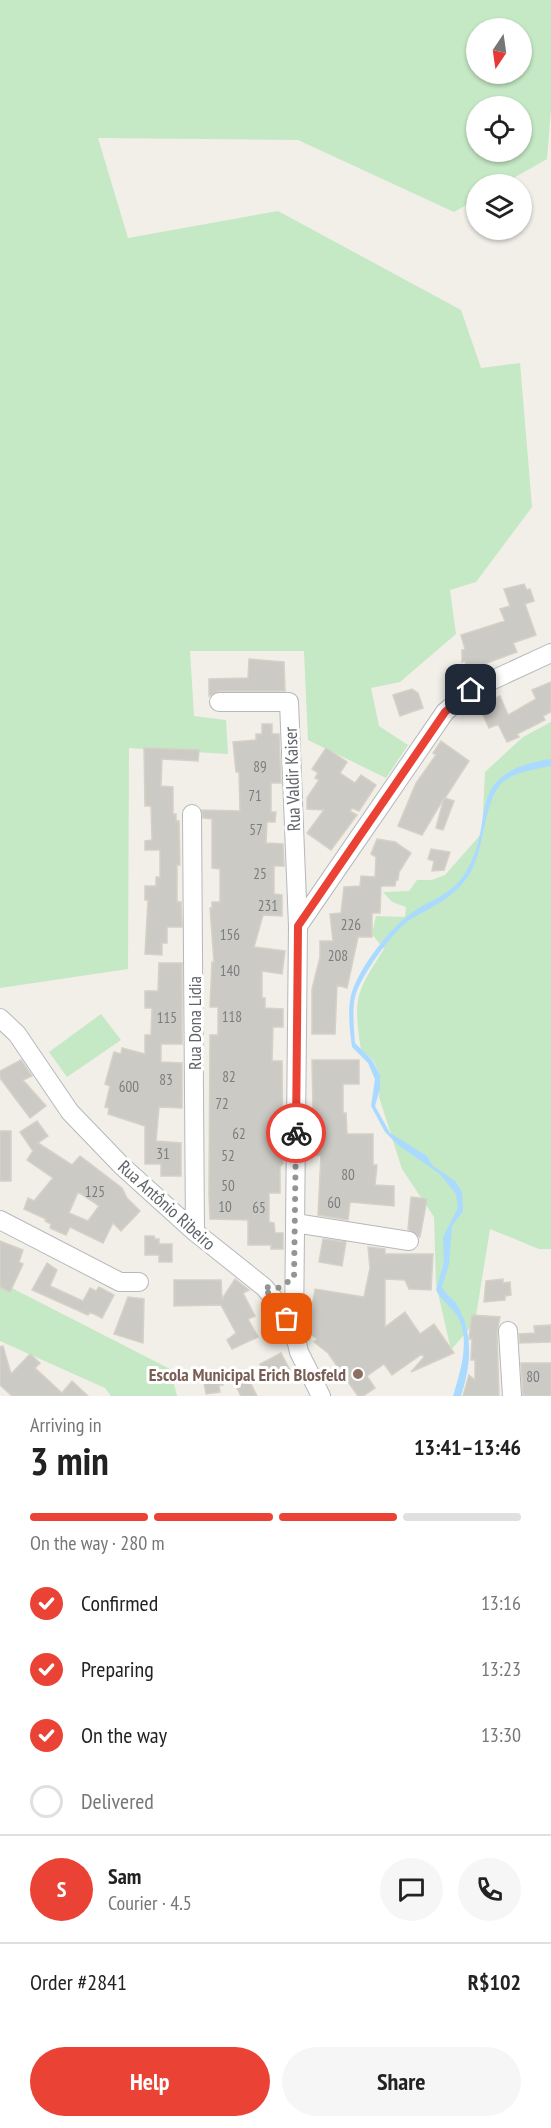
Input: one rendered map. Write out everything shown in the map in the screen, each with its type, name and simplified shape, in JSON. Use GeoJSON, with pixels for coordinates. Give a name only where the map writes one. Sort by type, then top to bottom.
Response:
{"type":"FeatureCollection","features":[{"type":"Feature","properties":{"kind":"street"},"geometry":{"type":"LineString","coordinates":[[294,1331],[298,926],[445,712],[471,690],[551,653]]}},
{"type":"Feature","properties":{"kind":"street","name":"Rua Valdir Kaiser"},"geometry":{"type":"LineString","coordinates":[[219,702],[289,702],[298,926]]}},
{"type":"Feature","properties":{"kind":"street","name":"Rua Dona Lidia"},"geometry":{"type":"LineString","coordinates":[[192,814],[195,1232]]}},
{"type":"Feature","properties":{"kind":"street","name":"Rua Antônio Ribeiro"},"geometry":{"type":"LineString","coordinates":[[0,1018],[17,1034],[70,1112],[122,1166],[195,1232],[264,1287],[281,1307],[294,1331],[299,1352],[321,1396]]}},
{"type":"Feature","properties":{"kind":"street"},"geometry":{"type":"LineString","coordinates":[[0,1220],[120,1282],[140,1282]]}},
{"type":"Feature","properties":{"kind":"street"},"geometry":{"type":"LineString","coordinates":[[295,1223],[409,1241]]}},
{"type":"Feature","properties":{"kind":"street"},"geometry":{"type":"LineString","coordinates":[[264,1287],[278,1288],[294,1278]]}},
{"type":"Feature","properties":{"kind":"street"},"geometry":{"type":"LineString","coordinates":[[508,1331],[512,1396]]}},
{"type":"Feature","properties":{"kind":"green space"},"geometry":{"type":"Polygon","coordinates":[[[0,0],[551,0],[551,109],[547,159],[521,174],[466,174],[466,205],[454,212],[298,140],[98,138],[128,238],[278,211],[461,310],[481,368],[520,363],[532,507],[476,582],[450,590],[456,634],[400,682],[371,688],[379,726],[408,745],[386,778],[308,740],[304,651],[190,651],[194,716],[226,720],[228,754],[129,748],[128,969],[0,988],[0,0]]]}},
{"type":"Feature","properties":{"kind":"green space"},"geometry":{"type":"Polygon","coordinates":[[[551,722],[551,1249],[539,1249],[490,1229],[475,1322],[451,1350],[436,1284],[434,1217],[402,1169],[379,1097],[380,1075],[373,1060],[361,1050],[357,1006],[362,986],[384,949],[372,934],[376,916],[405,917],[406,907],[392,902],[383,892],[409,891],[417,880],[432,880],[445,875],[482,833],[485,772],[523,737],[551,722]]]}},
{"type":"Feature","properties":{"kind":"green space"},"geometry":{"type":"Polygon","coordinates":[[[101,1014],[121,1040],[67,1077],[49,1052],[101,1014]]]}},
{"type":"Feature","properties":{"kind":"green space"},"geometry":{"type":"Polygon","coordinates":[[[0,1282],[170,1369],[177,1396],[111,1396],[105,1388],[0,1341],[0,1282]]]}},
{"type":"Feature","properties":{"kind":"water"},"geometry":{"type":"Polygon","coordinates":[[[551,759],[551,766],[517,774],[507,779],[499,787],[488,811],[478,855],[466,879],[448,897],[411,919],[395,933],[370,966],[358,988],[354,1002],[355,1043],[372,1060],[380,1075],[380,1089],[375,1106],[390,1133],[427,1156],[432,1165],[455,1181],[462,1192],[463,1211],[452,1226],[449,1264],[442,1287],[457,1305],[468,1338],[467,1373],[461,1396],[453,1396],[463,1357],[464,1338],[459,1319],[436,1290],[444,1263],[443,1237],[458,1208],[456,1194],[440,1174],[398,1145],[385,1132],[371,1106],[375,1079],[368,1063],[352,1047],[350,1001],[364,966],[391,931],[416,910],[452,888],[464,875],[474,855],[486,802],[492,788],[503,776],[522,766],[551,759]]]}},
{"type":"Feature","properties":{"kind":"building"},"geometry":{"type":"Polygon","coordinates":[[[524,584],[527,590],[530,589],[534,601],[525,604],[536,635],[513,643],[517,652],[468,670],[465,661],[462,662],[462,650],[465,649],[461,635],[505,621],[500,609],[510,606],[504,589],[524,584]]]}},
{"type":"Feature","properties":{"kind":"building"},"geometry":{"type":"Polygon","coordinates":[[[249,659],[284,662],[285,691],[219,691],[209,696],[209,679],[248,678],[249,659]]]}},
{"type":"Feature","properties":{"kind":"building"},"geometry":{"type":"Polygon","coordinates":[[[551,682],[551,712],[543,716],[545,720],[517,734],[519,737],[507,742],[498,724],[489,728],[479,706],[500,696],[508,715],[536,699],[532,690],[551,682]]]}},
{"type":"Feature","properties":{"kind":"building"},"geometry":{"type":"Polygon","coordinates":[[[412,689],[418,693],[423,708],[400,716],[393,695],[412,689]]]}},
{"type":"Feature","properties":{"kind":"building"},"geometry":{"type":"Polygon","coordinates":[[[262,724],[272,724],[272,734],[279,734],[281,783],[271,783],[271,812],[276,812],[275,822],[267,822],[266,843],[283,844],[284,866],[274,866],[274,894],[282,895],[282,916],[263,915],[254,947],[285,951],[282,974],[262,971],[262,998],[265,998],[265,1008],[283,1009],[283,1027],[273,1027],[272,1061],[282,1061],[283,1163],[280,1167],[280,1193],[269,1193],[269,1222],[274,1223],[275,1233],[283,1233],[283,1249],[271,1249],[271,1245],[248,1245],[248,1220],[210,1219],[209,1194],[210,1035],[218,1035],[218,1007],[210,1007],[212,962],[214,962],[210,908],[212,908],[212,902],[220,902],[220,869],[212,868],[212,819],[203,818],[202,810],[240,811],[239,772],[236,772],[233,742],[256,740],[256,734],[262,734],[262,724]]]}},
{"type":"Feature","properties":{"kind":"building"},"geometry":{"type":"Polygon","coordinates":[[[441,741],[469,761],[445,798],[454,801],[443,830],[436,828],[444,798],[422,835],[398,826],[416,783],[436,755],[433,753],[441,741]]]}},
{"type":"Feature","properties":{"kind":"building"},"geometry":{"type":"Polygon","coordinates":[[[144,748],[199,750],[198,761],[162,759],[161,786],[173,787],[173,814],[176,814],[176,821],[179,821],[180,865],[177,865],[177,902],[181,902],[182,927],[167,927],[167,943],[162,943],[162,955],[145,954],[148,900],[145,900],[145,886],[156,886],[156,877],[160,877],[160,850],[145,850],[145,841],[152,840],[151,806],[145,806],[144,748]]]}},
{"type":"Feature","properties":{"kind":"building"},"geometry":{"type":"Polygon","coordinates":[[[326,748],[347,762],[340,773],[355,783],[361,775],[376,785],[359,811],[352,808],[350,811],[357,815],[331,850],[307,833],[324,810],[307,809],[307,798],[319,780],[315,778],[318,773],[312,769],[326,748]]]}},
{"type":"Feature","properties":{"kind":"building"},"geometry":{"type":"Polygon","coordinates":[[[377,839],[395,842],[411,853],[399,872],[395,886],[381,886],[380,913],[372,913],[372,937],[358,937],[347,988],[337,985],[335,1034],[312,1034],[312,989],[320,957],[320,941],[333,941],[330,914],[341,913],[344,887],[360,886],[361,876],[375,877],[376,857],[371,854],[377,839]]]}},
{"type":"Feature","properties":{"kind":"building"},"geometry":{"type":"Polygon","coordinates":[[[431,849],[450,852],[444,870],[432,871],[434,861],[428,859],[431,849]]]}},
{"type":"Feature","properties":{"kind":"building"},"geometry":{"type":"Polygon","coordinates":[[[159,963],[182,963],[182,1044],[161,1044],[161,1062],[182,1063],[182,1108],[159,1107],[156,1141],[181,1143],[181,1176],[161,1176],[161,1164],[145,1164],[145,1126],[108,1114],[109,1108],[105,1107],[110,1086],[105,1084],[114,1052],[121,1054],[122,1048],[145,1054],[145,1035],[151,1035],[152,1008],[145,1008],[145,991],[158,991],[159,963]]]}},
{"type":"Feature","properties":{"kind":"building"},"geometry":{"type":"Polygon","coordinates":[[[21,1060],[32,1076],[23,1080],[46,1106],[30,1118],[0,1078],[0,1071],[21,1060]]]}},
{"type":"Feature","properties":{"kind":"building"},"geometry":{"type":"Polygon","coordinates":[[[312,1060],[359,1060],[359,1084],[343,1084],[343,1113],[346,1113],[347,1134],[373,1134],[373,1165],[377,1165],[375,1185],[394,1186],[394,1206],[350,1202],[348,1220],[318,1215],[321,1155],[314,1156],[312,1060]]]}},
{"type":"Feature","properties":{"kind":"building"},"geometry":{"type":"Polygon","coordinates":[[[37,1121],[48,1136],[38,1143],[72,1165],[80,1156],[122,1188],[127,1198],[140,1211],[121,1231],[113,1223],[103,1243],[70,1227],[66,1235],[50,1228],[51,1224],[45,1221],[46,1219],[24,1209],[28,1198],[34,1201],[53,1178],[27,1160],[33,1151],[20,1132],[37,1121]],[[78,1192],[69,1213],[88,1221],[99,1206],[78,1192]]]}},
{"type":"Feature","properties":{"kind":"building"},"geometry":{"type":"Polygon","coordinates":[[[0,1131],[11,1131],[11,1181],[0,1181],[0,1131]]]}},
{"type":"Feature","properties":{"kind":"building"},"geometry":{"type":"Polygon","coordinates":[[[411,1197],[427,1199],[420,1237],[408,1229],[411,1197]]]}},
{"type":"Feature","properties":{"kind":"building"},"geometry":{"type":"Polygon","coordinates":[[[145,1236],[154,1236],[155,1239],[159,1239],[159,1244],[172,1244],[172,1262],[159,1262],[159,1255],[145,1255],[145,1236]]]}},
{"type":"Feature","properties":{"kind":"building"},"geometry":{"type":"Polygon","coordinates":[[[323,1239],[346,1242],[342,1266],[319,1262],[323,1239]]]}},
{"type":"Feature","properties":{"kind":"building"},"geometry":{"type":"Polygon","coordinates":[[[0,1241],[23,1250],[19,1262],[23,1264],[10,1292],[0,1287],[0,1241]]]}},
{"type":"Feature","properties":{"kind":"building"},"geometry":{"type":"Polygon","coordinates":[[[368,1247],[385,1249],[385,1254],[433,1254],[431,1290],[409,1289],[405,1280],[385,1279],[385,1327],[405,1312],[420,1334],[434,1324],[454,1353],[411,1372],[424,1357],[422,1354],[392,1375],[384,1364],[367,1376],[375,1388],[363,1396],[358,1396],[328,1353],[314,1342],[317,1339],[312,1335],[311,1313],[315,1289],[364,1297],[370,1268],[368,1247]]]}},
{"type":"Feature","properties":{"kind":"building"},"geometry":{"type":"Polygon","coordinates":[[[47,1263],[57,1270],[50,1286],[83,1301],[90,1288],[96,1291],[99,1287],[114,1295],[102,1318],[90,1312],[88,1315],[32,1290],[47,1263]]]}},
{"type":"Feature","properties":{"kind":"building"},"geometry":{"type":"Polygon","coordinates":[[[235,1279],[249,1290],[243,1293],[255,1316],[248,1319],[258,1337],[232,1349],[227,1340],[236,1333],[221,1305],[174,1306],[174,1280],[221,1280],[222,1299],[235,1279]]]}},
{"type":"Feature","properties":{"kind":"building"},"geometry":{"type":"Polygon","coordinates":[[[503,1279],[503,1283],[510,1282],[511,1295],[505,1296],[505,1300],[484,1302],[486,1281],[503,1279]]]}},
{"type":"Feature","properties":{"kind":"building"},"geometry":{"type":"Polygon","coordinates":[[[128,1297],[144,1299],[143,1343],[114,1334],[128,1297]]]}},
{"type":"Feature","properties":{"kind":"building"},"geometry":{"type":"Polygon","coordinates":[[[472,1315],[500,1317],[497,1332],[499,1396],[463,1396],[469,1375],[475,1380],[475,1360],[471,1360],[472,1339],[469,1339],[472,1315]]]}},
{"type":"Feature","properties":{"kind":"building"},"geometry":{"type":"Polygon","coordinates":[[[551,1325],[551,1342],[520,1343],[519,1334],[535,1333],[534,1326],[551,1325]]]}},
{"type":"Feature","properties":{"kind":"building"},"geometry":{"type":"Polygon","coordinates":[[[3,1346],[11,1374],[30,1354],[40,1363],[35,1368],[62,1393],[72,1381],[88,1396],[12,1396],[0,1385],[0,1347],[3,1346]]]}},
{"type":"Feature","properties":{"kind":"building"},"geometry":{"type":"Polygon","coordinates":[[[281,1353],[292,1374],[281,1380],[278,1374],[266,1380],[260,1364],[281,1353]]]}},
{"type":"Feature","properties":{"kind":"building"},"geometry":{"type":"Polygon","coordinates":[[[521,1363],[551,1363],[551,1396],[523,1396],[521,1363]]]}},
{"type":"Feature","properties":{"kind":"building"},"geometry":{"type":"Polygon","coordinates":[[[244,1370],[257,1396],[241,1396],[231,1376],[244,1370]]]}},
{"type":"Feature","properties":{"kind":"building"},"geometry":{"type":"Polygon","coordinates":[[[221,1374],[223,1385],[219,1385],[220,1392],[206,1394],[203,1377],[221,1374]]]}},
{"type":"Feature","properties":{"kind":"way so far"},"geometry":{"type":"LineString","coordinates":[[287,1319],[281,1307],[264,1287],[278,1288],[294,1278],[296,1133]]}},
{"type":"Feature","properties":{"kind":"place","name":"Escola Municipal Erich Blosfeld"},"geometry":{"type":"Point","coordinates":[358,1374]}},
{"type":"Feature","properties":{"kind":"route"},"geometry":{"type":"LineString","coordinates":[[296,1133],[298,926],[445,712],[471,690]]}}]}
